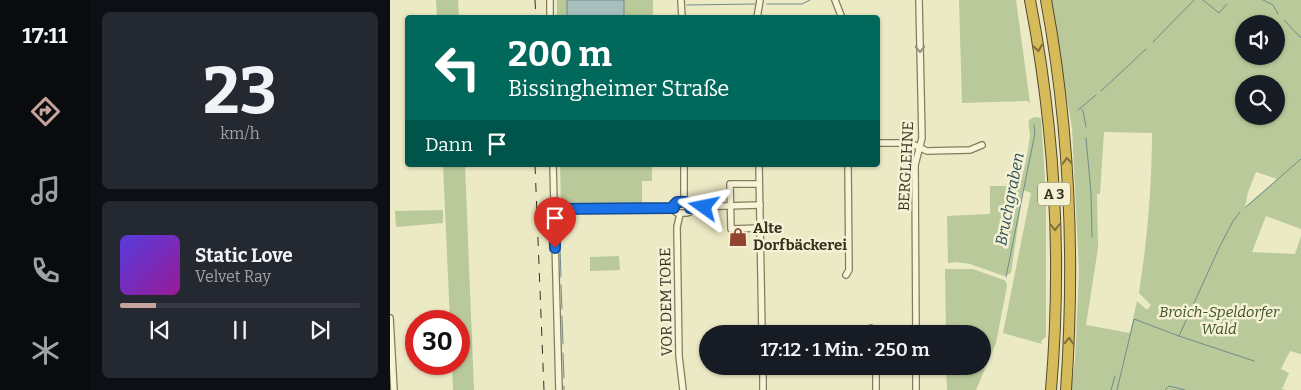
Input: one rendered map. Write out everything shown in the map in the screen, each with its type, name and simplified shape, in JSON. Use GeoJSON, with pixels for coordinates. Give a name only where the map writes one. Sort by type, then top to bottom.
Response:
{"type":"FeatureCollection","features":[{"type":"Feature","properties":{"kind":"highway","name":"A 3"},"geometry":{"type":"LineString","coordinates":[[1030,0],[1051,140],[1055,207],[1055,340],[1051,390]]}},
{"type":"Feature","properties":{"kind":"highway","name":"A 3"},"geometry":{"type":"LineString","coordinates":[[1046,0],[1059,81],[1070,206],[1069,341],[1066,390]]}},
{"type":"Feature","properties":{"kind":"street"},"geometry":{"type":"LineString","coordinates":[[550,0],[550,15]]}},
{"type":"Feature","properties":{"kind":"street"},"geometry":{"type":"LineString","coordinates":[[682,0],[682,15]]}},
{"type":"Feature","properties":{"kind":"street"},"geometry":{"type":"LineString","coordinates":[[758,15],[760,0]]}},
{"type":"Feature","properties":{"kind":"street"},"geometry":{"type":"LineString","coordinates":[[835,0],[841,15]]}},
{"type":"Feature","properties":{"kind":"street","name":"BERGLEHNE"},"geometry":{"type":"LineString","coordinates":[[916,325],[915,165],[922,138],[919,0]]}},
{"type":"Feature","properties":{"kind":"street"},"geometry":{"type":"LineString","coordinates":[[880,143],[910,142],[927,151],[970,150],[982,145]]}},
{"type":"Feature","properties":{"kind":"street"},"geometry":{"type":"LineString","coordinates":[[553,167],[559,390]]}},
{"type":"Feature","properties":{"kind":"street"},"geometry":{"type":"LineString","coordinates":[[684,167],[684,202]]}},
{"type":"Feature","properties":{"kind":"street"},"geometry":{"type":"LineString","coordinates":[[759,167],[762,325]]}},
{"type":"Feature","properties":{"kind":"street"},"geometry":{"type":"LineString","coordinates":[[846,275],[849,270],[848,167]]}},
{"type":"Feature","properties":{"kind":"street"},"geometry":{"type":"LineString","coordinates":[[759,184],[730,184],[731,229],[761,228]]}},
{"type":"Feature","properties":{"kind":"street"},"geometry":{"type":"LineString","coordinates":[[677,202],[684,202],[690,205],[690,208],[690,212],[680,214],[674,211],[674,205],[677,202]]}},
{"type":"Feature","properties":{"kind":"street"},"geometry":{"type":"LineString","coordinates":[[690,208],[760,206]]}},
{"type":"Feature","properties":{"kind":"street"},"geometry":{"type":"LineString","coordinates":[[554,209],[674,208]]}},
{"type":"Feature","properties":{"kind":"street","name":"VOR DEM TORE"},"geometry":{"type":"LineString","coordinates":[[680,214],[677,227],[679,356],[683,390]]}},
{"type":"Feature","properties":{"kind":"street"},"geometry":{"type":"LineString","coordinates":[[390,318],[394,390]]}},
{"type":"Feature","properties":{"kind":"street"},"geometry":{"type":"LineString","coordinates":[[762,375],[763,390]]}},
{"type":"Feature","properties":{"kind":"street"},"geometry":{"type":"LineString","coordinates":[[876,375],[876,390]]}},
{"type":"Feature","properties":{"kind":"street"},"geometry":{"type":"LineString","coordinates":[[916,375],[916,390]]}},
{"type":"Feature","properties":{"kind":"green space"},"geometry":{"type":"Polygon","coordinates":[[[436,0],[458,0],[459,15],[437,15],[436,0]]]}},
{"type":"Feature","properties":{"kind":"green space"},"geometry":{"type":"Polygon","coordinates":[[[557,0],[653,0],[653,15],[557,15],[557,0]]]}},
{"type":"Feature","properties":{"kind":"green space"},"geometry":{"type":"Polygon","coordinates":[[[959,0],[1016,0],[1030,103],[1027,101],[962,103],[959,0]]]}},
{"type":"Feature","properties":{"kind":"green space","name":"Broich-Speldorfer Wald"},"geometry":{"type":"Polygon","coordinates":[[[1050,0],[1301,0],[1301,229],[1266,216],[1252,252],[1295,254],[1301,236],[1301,354],[1290,351],[1281,369],[1289,373],[1282,389],[1286,390],[1071,390],[1075,361],[1079,271],[1072,128],[1050,0]],[[1104,132],[1100,194],[1097,194],[1098,248],[1086,325],[1130,333],[1137,301],[1147,310],[1151,305],[1139,293],[1149,213],[1152,133],[1104,132]],[[1256,172],[1248,192],[1245,207],[1277,179],[1256,172]]]}},
{"type":"Feature","properties":{"kind":"green space"},"geometry":{"type":"Polygon","coordinates":[[[1034,117],[1041,118],[1046,194],[1046,337],[1041,341],[1042,344],[1003,333],[1031,193],[1023,190],[1011,273],[1004,276],[970,264],[948,263],[947,216],[990,214],[990,186],[1020,186],[1030,136],[1029,120],[1034,117]]]}},
{"type":"Feature","properties":{"kind":"green space"},"geometry":{"type":"Polygon","coordinates":[[[443,167],[465,167],[474,390],[453,390],[452,375],[470,375],[470,310],[450,310],[443,167]]]}},
{"type":"Feature","properties":{"kind":"green space"},"geometry":{"type":"Polygon","coordinates":[[[560,167],[652,167],[652,181],[642,181],[642,205],[561,206],[560,167]]]}},
{"type":"Feature","properties":{"kind":"green space"},"geometry":{"type":"Polygon","coordinates":[[[443,210],[443,223],[396,227],[395,211],[443,210]]]}},
{"type":"Feature","properties":{"kind":"green space"},"geometry":{"type":"Polygon","coordinates":[[[619,256],[620,270],[590,271],[590,257],[619,256]]]}},
{"type":"Feature","properties":{"kind":"green space"},"geometry":{"type":"Polygon","coordinates":[[[945,269],[973,269],[1006,282],[1007,286],[996,343],[991,355],[991,325],[946,325],[945,269]]]}},
{"type":"Feature","properties":{"kind":"green space"},"geometry":{"type":"Polygon","coordinates":[[[946,375],[982,375],[976,390],[947,390],[946,375]]]}},
{"type":"Feature","properties":{"kind":"water"},"geometry":{"type":"Polygon","coordinates":[[[567,0],[624,0],[624,15],[567,15],[567,0]]]}},
{"type":"Feature","properties":{"kind":"waterway"},"geometry":{"type":"LineString","coordinates":[[767,4],[802,4],[810,0]]}},
{"type":"Feature","properties":{"kind":"waterway"},"geometry":{"type":"LineString","coordinates":[[1153,42],[1194,0]]}},
{"type":"Feature","properties":{"kind":"waterway"},"geometry":{"type":"LineString","coordinates":[[1203,0],[1219,13],[1227,4]]}},
{"type":"Feature","properties":{"kind":"waterway"},"geometry":{"type":"LineString","coordinates":[[1263,0],[1273,5],[1278,14]]}},
{"type":"Feature","properties":{"kind":"waterway"},"geometry":{"type":"LineString","coordinates":[[687,5],[755,4]]}},
{"type":"Feature","properties":{"kind":"waterway"},"geometry":{"type":"LineString","coordinates":[[1285,21],[1301,38]]}},
{"type":"Feature","properties":{"kind":"waterway"},"geometry":{"type":"LineString","coordinates":[[1101,91],[1146,49]]}},
{"type":"Feature","properties":{"kind":"waterway"},"geometry":{"type":"LineString","coordinates":[[1078,110],[1096,95]]}},
{"type":"Feature","properties":{"kind":"waterway"},"geometry":{"type":"LineString","coordinates":[[1081,109],[1086,127]]}},
{"type":"Feature","properties":{"kind":"waterway","name":"Bruchgraben"},"geometry":{"type":"LineString","coordinates":[[1006,277],[1035,133],[1034,125]]}},
{"type":"Feature","properties":{"kind":"waterway"},"geometry":{"type":"LineString","coordinates":[[1086,138],[1091,193],[1092,237]]}},
{"type":"Feature","properties":{"kind":"waterway"},"geometry":{"type":"LineString","coordinates":[[1246,207],[1301,159]]}},
{"type":"Feature","properties":{"kind":"waterway"},"geometry":{"type":"LineString","coordinates":[[1179,336],[1219,248],[1233,221],[1240,212]]}},
{"type":"Feature","properties":{"kind":"waterway"},"geometry":{"type":"LineString","coordinates":[[559,219],[561,277]]}},
{"type":"Feature","properties":{"kind":"waterway"},"geometry":{"type":"LineString","coordinates":[[561,285],[562,309]]}},
{"type":"Feature","properties":{"kind":"waterway"},"geometry":{"type":"LineString","coordinates":[[562,316],[563,344]]}},
{"type":"Feature","properties":{"kind":"waterway"},"geometry":{"type":"LineString","coordinates":[[1117,390],[1134,319],[1254,361]]}},
{"type":"Feature","properties":{"kind":"waterway"},"geometry":{"type":"LineString","coordinates":[[563,353],[564,378]]}},
{"type":"Feature","properties":{"kind":"waterway"},"geometry":{"type":"LineString","coordinates":[[1111,390],[1115,376]]}},
{"type":"Feature","properties":{"kind":"waterway"},"geometry":{"type":"LineString","coordinates":[[1165,390],[1169,386],[1185,390]]}},
{"type":"Feature","properties":{"kind":"railway"},"geometry":{"type":"LineString","coordinates":[[535,0],[536,15]]}},
{"type":"Feature","properties":{"kind":"railway"},"geometry":{"type":"LineString","coordinates":[[535,167],[544,390]]}},
{"type":"Feature","properties":{"kind":"place","name":"Alte Dorfbäckerei"},"geometry":{"type":"Point","coordinates":[738,237]}},
{"type":"Feature","properties":{"kind":"route"},"geometry":{"type":"LineString","coordinates":[[555,248],[554,209],[659,209],[674,208],[677,202],[688,203],[690,208],[704,207]]}}]}
